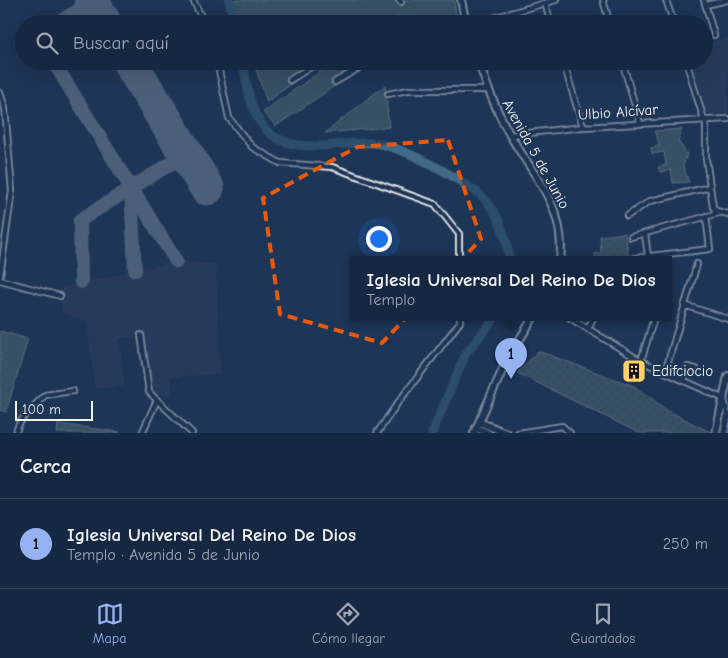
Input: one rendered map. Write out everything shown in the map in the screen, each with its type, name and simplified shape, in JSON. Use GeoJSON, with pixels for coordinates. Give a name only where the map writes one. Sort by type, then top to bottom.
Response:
{"type":"FeatureCollection","features":[{"type":"Feature","properties":{"kind":"street"},"geometry":{"type":"LineString","coordinates":[[192,0],[200,15]]}},
{"type":"Feature","properties":{"kind":"street"},"geometry":{"type":"LineString","coordinates":[[461,0],[464,15]]}},
{"type":"Feature","properties":{"kind":"street"},"geometry":{"type":"LineString","coordinates":[[503,15],[556,0]]}},
{"type":"Feature","properties":{"kind":"street"},"geometry":{"type":"LineString","coordinates":[[603,0],[607,15]]}},
{"type":"Feature","properties":{"kind":"street"},"geometry":{"type":"LineString","coordinates":[[666,0],[671,15]]}},
{"type":"Feature","properties":{"kind":"street"},"geometry":{"type":"LineString","coordinates":[[709,15],[705,2],[727,0]]}},
{"type":"Feature","properties":{"kind":"street"},"geometry":{"type":"LineString","coordinates":[[545,3],[548,15]]}},
{"type":"Feature","properties":{"kind":"street"},"geometry":{"type":"LineString","coordinates":[[219,70],[229,118],[252,147],[280,163],[332,167],[435,204],[459,234],[459,256]]}},
{"type":"Feature","properties":{"kind":"street"},"geometry":{"type":"LineString","coordinates":[[290,80],[306,70]]}},
{"type":"Feature","properties":{"kind":"street"},"geometry":{"type":"LineString","coordinates":[[335,82],[356,70]]}},
{"type":"Feature","properties":{"kind":"street","name":"Avenida 5 de Junio"},"geometry":{"type":"LineString","coordinates":[[481,70],[510,135],[545,190],[557,214],[561,233],[560,256]]}},
{"type":"Feature","properties":{"kind":"street"},"geometry":{"type":"LineString","coordinates":[[566,70],[583,127]]}},
{"type":"Feature","properties":{"kind":"street"},"geometry":{"type":"LineString","coordinates":[[625,70],[640,123]]}},
{"type":"Feature","properties":{"kind":"street"},"geometry":{"type":"LineString","coordinates":[[689,70],[705,120],[706,159],[713,207],[716,211],[728,214]]}},
{"type":"Feature","properties":{"kind":"street"},"geometry":{"type":"LineString","coordinates":[[388,94],[408,90],[489,90]]}},
{"type":"Feature","properties":{"kind":"street"},"geometry":{"type":"LineString","coordinates":[[0,93],[5,108],[12,191],[0,278],[60,296]]}},
{"type":"Feature","properties":{"kind":"street","name":"Ulbio Alcívar"},"geometry":{"type":"LineString","coordinates":[[510,135],[583,127],[728,119]]}},
{"type":"Feature","properties":{"kind":"street"},"geometry":{"type":"LineString","coordinates":[[626,216],[650,201],[710,187]]}},
{"type":"Feature","properties":{"kind":"street"},"geometry":{"type":"LineString","coordinates":[[631,237],[720,212]]}},
{"type":"Feature","properties":{"kind":"street"},"geometry":{"type":"LineString","coordinates":[[645,234],[648,256],[710,249],[706,216]]}},
{"type":"Feature","properties":{"kind":"street"},"geometry":{"type":"LineString","coordinates":[[665,372],[697,264]]}},
{"type":"Feature","properties":{"kind":"street"},"geometry":{"type":"LineString","coordinates":[[684,305],[728,319]]}},
{"type":"Feature","properties":{"kind":"street"},"geometry":{"type":"LineString","coordinates":[[377,433],[396,404],[460,321]]}},
{"type":"Feature","properties":{"kind":"street"},"geometry":{"type":"LineString","coordinates":[[477,428],[505,365],[531,321]]}},
{"type":"Feature","properties":{"kind":"street"},"geometry":{"type":"LineString","coordinates":[[575,321],[641,361],[724,399]]}},
{"type":"Feature","properties":{"kind":"street"},"geometry":{"type":"LineString","coordinates":[[588,329],[592,321]]}},
{"type":"Feature","properties":{"kind":"street"},"geometry":{"type":"LineString","coordinates":[[641,361],[653,321]]}},
{"type":"Feature","properties":{"kind":"street"},"geometry":{"type":"LineString","coordinates":[[141,335],[149,392],[192,433]]}},
{"type":"Feature","properties":{"kind":"street"},"geometry":{"type":"LineString","coordinates":[[684,381],[688,367],[696,369]]}},
{"type":"Feature","properties":{"kind":"street"},"geometry":{"type":"LineString","coordinates":[[716,433],[728,376]]}},
{"type":"Feature","properties":{"kind":"street"},"geometry":{"type":"LineString","coordinates":[[16,433],[23,420],[45,395],[73,391]]}},
{"type":"Feature","properties":{"kind":"street"},"geometry":{"type":"LineString","coordinates":[[724,399],[728,416],[724,433]]}},
{"type":"Feature","properties":{"kind":"street"},"geometry":{"type":"LineString","coordinates":[[142,433],[157,400]]}},
{"type":"Feature","properties":{"kind":"street"},"geometry":{"type":"LineString","coordinates":[[518,433],[562,426],[570,433]]}},
{"type":"Feature","properties":{"kind":"street"},"geometry":{"type":"LineString","coordinates":[[477,428],[488,433]]}},
{"type":"Feature","properties":{"kind":"street"},"geometry":{"type":"LineString","coordinates":[[477,428],[506,433]]}},
{"type":"Feature","properties":{"kind":"highlighted area"},"geometry":{"type":"Polygon","coordinates":[[[448,140],[481,239],[382,343],[280,314],[263,198],[357,147],[448,140]]]}},
{"type":"Feature","properties":{"kind":"shaded area"},"geometry":{"type":"Polygon","coordinates":[[[728,39],[728,115],[707,116],[693,70],[713,70],[714,41],[728,39]]]}},
{"type":"Feature","properties":{"kind":"shaded area"},"geometry":{"type":"Polygon","coordinates":[[[176,261],[216,264],[220,374],[171,377],[173,397],[153,392],[146,335],[119,339],[125,386],[95,389],[87,322],[62,313],[59,288],[176,261]]]}},
{"type":"Feature","properties":{"kind":"green space"},"geometry":{"type":"Polygon","coordinates":[[[232,0],[454,0],[456,15],[237,15],[232,0]]]}},
{"type":"Feature","properties":{"kind":"green space"},"geometry":{"type":"Polygon","coordinates":[[[256,70],[310,70],[267,102],[256,70]]]}},
{"type":"Feature","properties":{"kind":"green space"},"geometry":{"type":"Polygon","coordinates":[[[322,70],[358,70],[276,126],[263,112],[322,70]]]}},
{"type":"Feature","properties":{"kind":"green space"},"geometry":{"type":"Polygon","coordinates":[[[385,85],[389,127],[325,133],[385,85]]]}},
{"type":"Feature","properties":{"kind":"green space"},"geometry":{"type":"Polygon","coordinates":[[[682,129],[678,141],[687,154],[683,166],[689,182],[673,183],[671,170],[660,172],[658,167],[666,165],[664,152],[652,154],[651,148],[660,145],[654,131],[682,129]]]}},
{"type":"Feature","properties":{"kind":"green space"},"geometry":{"type":"Polygon","coordinates":[[[625,233],[628,256],[595,256],[595,254],[601,253],[600,236],[625,233]]]}},
{"type":"Feature","properties":{"kind":"green space"},"geometry":{"type":"Polygon","coordinates":[[[0,331],[28,339],[6,412],[0,410],[0,331]]]}},
{"type":"Feature","properties":{"kind":"green space"},"geometry":{"type":"Polygon","coordinates":[[[538,351],[634,386],[668,411],[712,433],[639,433],[517,373],[538,351]]]}},
{"type":"Feature","properties":{"kind":"green space"},"geometry":{"type":"Polygon","coordinates":[[[58,424],[120,432],[120,433],[57,433],[58,424]]]}},
{"type":"Feature","properties":{"kind":"waterway"},"geometry":{"type":"LineString","coordinates":[[229,0],[233,15]]}},
{"type":"Feature","properties":{"kind":"waterway"},"geometry":{"type":"LineString","coordinates":[[244,70],[256,115],[268,132],[288,143],[299,145],[323,146],[359,143],[383,145],[426,162],[456,178],[483,197],[495,213],[502,229],[509,256]]}},
{"type":"Feature","properties":{"kind":"waterway"},"geometry":{"type":"LineString","coordinates":[[432,433],[466,353],[493,321]]}},
{"type":"Feature","properties":{"kind":"taxiway"},"geometry":{"type":"LineString","coordinates":[[71,15],[92,2]]}},
{"type":"Feature","properties":{"kind":"taxiway"},"geometry":{"type":"LineString","coordinates":[[59,70],[176,261]]}},
{"type":"Feature","properties":{"kind":"taxiway"},"geometry":{"type":"LineString","coordinates":[[81,282],[80,220],[186,154]]}},
{"type":"Feature","properties":{"kind":"taxiway"},"geometry":{"type":"LineString","coordinates":[[131,191],[135,270]]}},
{"type":"Feature","properties":{"kind":"runway"},"geometry":{"type":"LineString","coordinates":[[92,2],[100,15]]}},
{"type":"Feature","properties":{"kind":"runway"},"geometry":{"type":"LineString","coordinates":[[135,70],[207,188]]}},
{"type":"Feature","properties":{"kind":"place","name":"Edifciocio"},"geometry":{"type":"Point","coordinates":[634,371]}},
{"type":"Feature","properties":{"kind":"place","name":"Iglesia Universal Del Reino De Dios"},"geometry":{"type":"Point","coordinates":[511,379]}}]}
